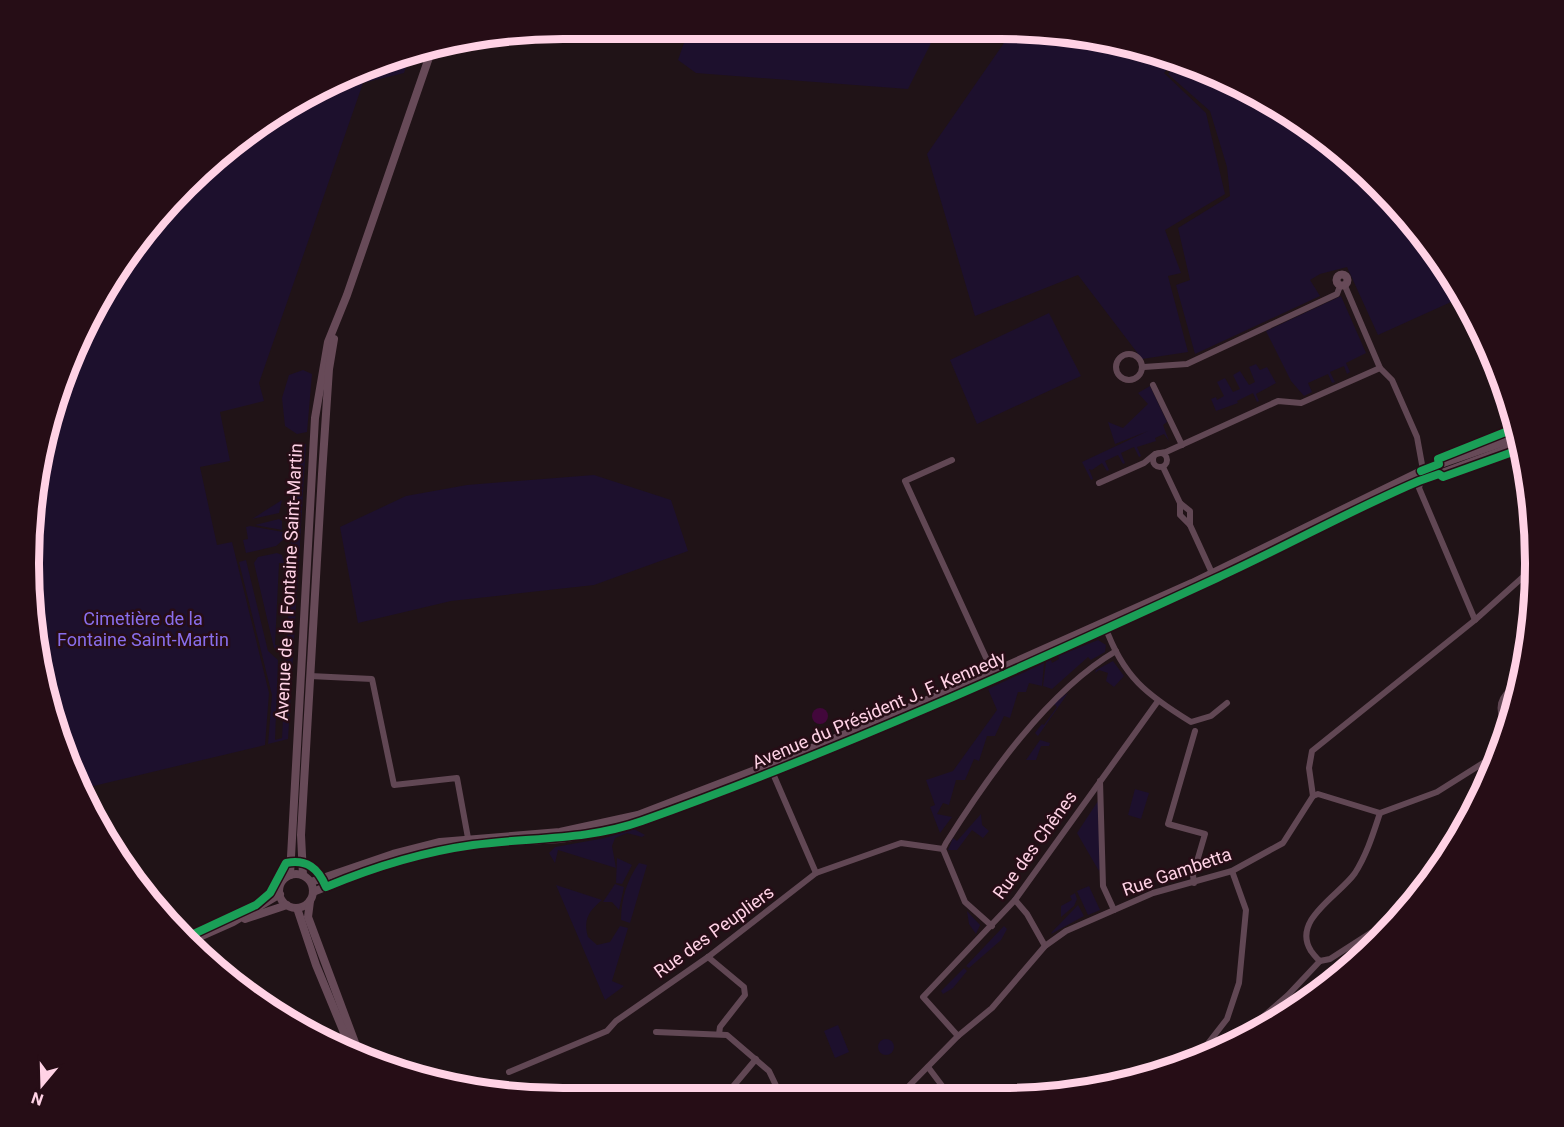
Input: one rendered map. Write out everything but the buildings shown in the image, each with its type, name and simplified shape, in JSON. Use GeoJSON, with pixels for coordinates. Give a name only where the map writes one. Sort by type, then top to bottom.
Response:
{"type":"FeatureCollection","features":[{"type":"Feature","properties":{"kind":"main road","name":"Avenue de la Fontaine Saint-Martin"},"geometry":{"type":"LineString","coordinates":[[303,875],[301,835],[305,676],[302,638],[314,439],[326,351],[429,57]]}},
{"type":"Feature","properties":{"kind":"main road","name":"Avenue de la Fontaine Saint-Martin"},"geometry":{"type":"LineString","coordinates":[[290,875],[305,676],[312,638],[330,358],[347,295]]}},
{"type":"Feature","properties":{"kind":"main road"},"geometry":{"type":"LineString","coordinates":[[314,439],[321,445],[321,474]]}},
{"type":"Feature","properties":{"kind":"main road","name":"Avenue du Président J. F. Kennedy"},"geometry":{"type":"LineString","coordinates":[[1105,626],[1423,470],[1510,440]]}},
{"type":"Feature","properties":{"kind":"main road","name":"Avenue du Président J. F. Kennedy"},"geometry":{"type":"LineString","coordinates":[[312,897],[360,873],[434,851],[476,844],[560,839],[639,822],[994,676],[1419,481],[1512,447]]}},
{"type":"Feature","properties":{"kind":"main road"},"geometry":{"type":"LineString","coordinates":[[302,638],[312,638]]}},
{"type":"Feature","properties":{"kind":"main road","name":"Avenue du Président J. F. Kennedy"},"geometry":{"type":"LineString","coordinates":[[311,882],[393,854],[468,838],[595,826],[638,815],[771,768]]}},
{"type":"Feature","properties":{"kind":"main road"},"geometry":{"type":"LineString","coordinates":[[287,905],[280,894],[283,881],[290,875],[303,875],[311,882],[312,897],[308,916],[356,1045]]}},
{"type":"Feature","properties":{"kind":"main road"},"geometry":{"type":"LineString","coordinates":[[233,922],[280,894]]}},
{"type":"Feature","properties":{"kind":"main road"},"geometry":{"type":"LineString","coordinates":[[297,908],[312,897]]}},
{"type":"Feature","properties":{"kind":"main road"},"geometry":{"type":"LineString","coordinates":[[197,938],[233,922],[287,905],[297,908]]}},
{"type":"Feature","properties":{"kind":"main road"},"geometry":{"type":"LineString","coordinates":[[297,908],[316,965],[347,1041]]}},
{"type":"Feature","properties":{"kind":"street"},"geometry":{"type":"LineString","coordinates":[[1144,368],[1136,357],[1129,354],[1122,356],[1117,362],[1116,370],[1120,377],[1127,380],[1135,379],[1144,368],[1187,364],[1337,294],[1342,286],[1380,368],[1392,380],[1417,436],[1423,470],[1419,488],[1475,620]]}},
{"type":"Feature","properties":{"kind":"street"},"geometry":{"type":"LineString","coordinates":[[1099,483],[1144,463],[1159,453],[1182,445],[1278,401],[1301,403],[1380,368]]}},
{"type":"Feature","properties":{"kind":"street"},"geometry":{"type":"LineString","coordinates":[[1153,385],[1182,445]]}},
{"type":"Feature","properties":{"kind":"street"},"geometry":{"type":"LineString","coordinates":[[1154,464],[1153,459],[1159,453]]}},
{"type":"Feature","properties":{"kind":"street"},"geometry":{"type":"LineString","coordinates":[[1159,453],[1167,459],[1163,467]]}},
{"type":"Feature","properties":{"kind":"street"},"geometry":{"type":"LineString","coordinates":[[952,460],[905,481],[994,676]]}},
{"type":"Feature","properties":{"kind":"street"},"geometry":{"type":"LineString","coordinates":[[1144,463],[1163,467],[1180,502],[1190,512],[1190,525],[1212,573]]}},
{"type":"Feature","properties":{"kind":"street"},"geometry":{"type":"LineString","coordinates":[[1486,761],[1437,792],[1380,813],[1318,794],[1313,796],[1310,768],[1312,752],[1475,620],[1525,575]]}},
{"type":"Feature","properties":{"kind":"street"},"geometry":{"type":"LineString","coordinates":[[1105,626],[1131,676],[1145,692],[1158,701],[1193,723],[1211,716],[1227,703]]}},
{"type":"Feature","properties":{"kind":"street"},"geometry":{"type":"LineString","coordinates":[[992,926],[965,902],[943,849],[954,830],[1047,707],[1094,664],[1116,651]]}},
{"type":"Feature","properties":{"kind":"street"},"geometry":{"type":"LineString","coordinates":[[305,676],[372,679],[394,785],[457,778],[468,838]]}},
{"type":"Feature","properties":{"kind":"street"},"geometry":{"type":"LineString","coordinates":[[1501,718],[1500,701],[1509,690]]}},
{"type":"Feature","properties":{"kind":"street","name":"Rue des Chênes"},"geometry":{"type":"LineString","coordinates":[[958,1036],[923,997],[1015,900],[1158,701]]}},
{"type":"Feature","properties":{"kind":"street"},"geometry":{"type":"LineString","coordinates":[[1194,883],[1193,875],[1205,834],[1168,824],[1195,731]]}},
{"type":"Feature","properties":{"kind":"street"},"geometry":{"type":"LineString","coordinates":[[771,768],[816,873]]}},
{"type":"Feature","properties":{"kind":"street"},"geometry":{"type":"LineString","coordinates":[[1100,781],[1103,886],[1114,910]]}},
{"type":"Feature","properties":{"kind":"street","name":"Rue Gambetta"},"geometry":{"type":"LineString","coordinates":[[907,1088],[958,1036],[992,1008],[1044,946],[1066,932],[1153,893],[1232,871],[1283,843],[1313,796]]}},
{"type":"Feature","properties":{"kind":"street"},"geometry":{"type":"LineString","coordinates":[[1320,961],[1306,942],[1306,933],[1319,909],[1342,889],[1366,854],[1380,813]]}},
{"type":"Feature","properties":{"kind":"street","name":"Rue des Peupliers"},"geometry":{"type":"LineString","coordinates":[[509,1072],[607,1031],[616,1021],[708,957],[816,873],[901,843],[943,849]]}},
{"type":"Feature","properties":{"kind":"street"},"geometry":{"type":"LineString","coordinates":[[1206,1046],[1227,1019],[1239,983],[1246,910],[1232,871]]}},
{"type":"Feature","properties":{"kind":"street"},"geometry":{"type":"LineString","coordinates":[[1015,900],[1028,914],[1044,946]]}},
{"type":"Feature","properties":{"kind":"street"},"geometry":{"type":"LineString","coordinates":[[1259,1020],[1320,961],[1330,959],[1373,931]]}},
{"type":"Feature","properties":{"kind":"street"},"geometry":{"type":"LineString","coordinates":[[708,957],[744,987],[745,995],[720,1027],[719,1034]]}},
{"type":"Feature","properties":{"kind":"street"},"geometry":{"type":"LineString","coordinates":[[656,1032],[727,1035],[769,1071],[777,1088]]}},
{"type":"Feature","properties":{"kind":"street"},"geometry":{"type":"LineString","coordinates":[[732,1088],[756,1059]]}},
{"type":"Feature","properties":{"kind":"street"},"geometry":{"type":"LineString","coordinates":[[928,1067],[944,1088]]}},
{"type":"Feature","properties":{"kind":"green space"},"geometry":{"type":"Polygon","coordinates":[[[685,39],[933,39],[908,89],[696,73],[678,60],[685,39]]]}},
{"type":"Feature","properties":{"kind":"green space"},"geometry":{"type":"Polygon","coordinates":[[[1007,39],[1069,43],[1103,49],[1169,67],[1164,73],[1206,113],[1225,194],[1165,230],[1181,273],[1168,276],[1188,352],[1142,359],[1078,275],[975,316],[927,154],[1007,39]]]}},
{"type":"Feature","properties":{"kind":"green space","name":"Cimetière de la Fontaine Saint-Martin"},"geometry":{"type":"Polygon","coordinates":[[[407,63],[404,73],[363,83],[259,383],[264,401],[220,412],[230,461],[200,467],[217,545],[232,542],[269,693],[265,745],[89,787],[67,732],[57,699],[43,632],[39,564],[40,529],[49,461],[67,395],[93,332],[127,272],[169,218],[218,169],[272,127],[332,93],[407,63]]]}},
{"type":"Feature","properties":{"kind":"green space"},"geometry":{"type":"Polygon","coordinates":[[[1173,68],[1232,93],[1263,109],[1320,147],[1346,169],[1395,218],[1417,244],[1455,300],[1378,335],[1347,267],[1320,274],[1310,280],[1320,296],[1195,354],[1176,285],[1190,280],[1178,228],[1230,196],[1227,167],[1210,111],[1168,74],[1173,68]]]}},
{"type":"Feature","properties":{"kind":"green space"},"geometry":{"type":"Polygon","coordinates":[[[1341,296],[1366,353],[1346,363],[1350,372],[1347,374],[1344,366],[1330,372],[1335,382],[1332,383],[1328,374],[1308,383],[1312,392],[1304,396],[1291,381],[1266,331],[1341,296]]]}},
{"type":"Feature","properties":{"kind":"green space"},"geometry":{"type":"Polygon","coordinates":[[[1049,313],[1081,376],[977,424],[950,360],[1049,313]]]}},
{"type":"Feature","properties":{"kind":"green space"},"geometry":{"type":"Polygon","coordinates":[[[1256,364],[1260,370],[1267,367],[1276,383],[1256,394],[1259,401],[1257,402],[1253,393],[1237,401],[1238,403],[1216,411],[1211,399],[1216,397],[1217,400],[1224,396],[1217,382],[1225,378],[1233,392],[1240,389],[1233,375],[1240,371],[1249,385],[1255,382],[1249,367],[1256,364]]]}},
{"type":"Feature","properties":{"kind":"green space"},"geometry":{"type":"Polygon","coordinates":[[[303,370],[312,374],[307,432],[297,434],[285,426],[282,398],[289,375],[303,370]]]}},
{"type":"Feature","properties":{"kind":"green space"},"geometry":{"type":"Polygon","coordinates":[[[1150,386],[1167,422],[1163,425],[1169,441],[1164,434],[1155,438],[1156,441],[1137,447],[1141,456],[1139,457],[1134,447],[1121,453],[1125,463],[1123,464],[1118,455],[1105,461],[1109,470],[1107,471],[1102,463],[1092,470],[1089,469],[1093,479],[1091,480],[1082,462],[1148,431],[1115,444],[1108,422],[1123,428],[1148,404],[1138,393],[1150,386]]]}},
{"type":"Feature","properties":{"kind":"green space"},"geometry":{"type":"Polygon","coordinates":[[[299,444],[306,444],[288,739],[268,744],[272,695],[239,562],[246,560],[268,651],[278,660],[275,740],[282,738],[291,563],[290,454],[299,444]]]}},
{"type":"Feature","properties":{"kind":"green space"},"geometry":{"type":"Polygon","coordinates":[[[594,475],[671,500],[688,551],[594,585],[451,601],[358,623],[340,527],[406,496],[467,485],[594,475]]]}},
{"type":"Feature","properties":{"kind":"green space"},"geometry":{"type":"Polygon","coordinates":[[[282,500],[279,513],[252,519],[282,500]]]}},
{"type":"Feature","properties":{"kind":"green space"},"geometry":{"type":"Polygon","coordinates":[[[279,519],[282,521],[282,530],[255,525],[279,519]]]}},
{"type":"Feature","properties":{"kind":"green space"},"geometry":{"type":"Polygon","coordinates":[[[246,527],[283,532],[283,540],[276,546],[246,553],[243,540],[248,539],[246,527]]]}},
{"type":"Feature","properties":{"kind":"green space"},"geometry":{"type":"Polygon","coordinates":[[[277,553],[282,555],[284,563],[279,563],[275,645],[280,646],[280,652],[274,648],[254,563],[258,557],[277,553]]]}},
{"type":"Feature","properties":{"kind":"green space"},"geometry":{"type":"Polygon","coordinates":[[[1098,640],[1106,645],[1105,652],[1091,660],[1088,657],[1052,689],[1043,686],[1046,662],[1051,660],[1052,663],[1059,659],[1058,656],[1098,640]]]}},
{"type":"Feature","properties":{"kind":"green space"},"geometry":{"type":"Polygon","coordinates":[[[1113,661],[1124,676],[1114,687],[1106,681],[1108,673],[1099,670],[1095,673],[1096,670],[1113,661]]]}},
{"type":"Feature","properties":{"kind":"green space"},"geometry":{"type":"Polygon","coordinates":[[[1044,663],[1042,686],[1029,683],[1026,692],[1018,692],[1010,718],[1004,716],[995,736],[987,736],[979,761],[974,759],[965,780],[956,780],[949,805],[943,803],[937,814],[952,817],[940,833],[930,807],[935,805],[926,780],[953,771],[997,710],[988,689],[1044,663]]]}},
{"type":"Feature","properties":{"kind":"green space"},"geometry":{"type":"Polygon","coordinates":[[[1068,693],[1038,736],[1035,733],[1057,707],[1053,703],[1068,693]]]}},
{"type":"Feature","properties":{"kind":"green space"},"geometry":{"type":"Polygon","coordinates":[[[1040,740],[1050,743],[1049,746],[1041,746],[1036,760],[1026,760],[1040,740]]]}},
{"type":"Feature","properties":{"kind":"green space"},"geometry":{"type":"Polygon","coordinates":[[[1135,789],[1149,793],[1141,819],[1128,815],[1135,789]]]}},
{"type":"Feature","properties":{"kind":"green space"},"geometry":{"type":"Polygon","coordinates":[[[1098,801],[1100,867],[1099,871],[1077,833],[1098,801]]]}},
{"type":"Feature","properties":{"kind":"green space"},"geometry":{"type":"Polygon","coordinates":[[[981,814],[982,825],[989,831],[983,838],[972,830],[957,850],[948,850],[953,838],[957,841],[981,814]]]}},
{"type":"Feature","properties":{"kind":"green space"},"geometry":{"type":"Polygon","coordinates":[[[634,829],[645,835],[642,837],[627,833],[615,838],[612,846],[616,868],[558,850],[555,863],[549,853],[555,847],[605,838],[634,829]]]}},
{"type":"Feature","properties":{"kind":"green space"},"geometry":{"type":"Polygon","coordinates":[[[617,858],[632,865],[622,884],[616,883],[617,858]]]}},
{"type":"Feature","properties":{"kind":"green space"},"geometry":{"type":"Polygon","coordinates":[[[639,863],[647,865],[630,923],[621,920],[622,905],[628,883],[639,863]]]}},
{"type":"Feature","properties":{"kind":"green space"},"geometry":{"type":"Polygon","coordinates":[[[615,884],[624,887],[619,910],[612,902],[603,902],[615,884]]]}},
{"type":"Feature","properties":{"kind":"green space"},"geometry":{"type":"Polygon","coordinates":[[[556,885],[602,900],[588,916],[586,925],[588,937],[597,945],[610,942],[620,926],[628,928],[612,981],[624,986],[605,1000],[556,885]]]}},
{"type":"Feature","properties":{"kind":"green space"},"geometry":{"type":"Polygon","coordinates":[[[1089,886],[1100,910],[1088,915],[1077,891],[1089,886]]]}},
{"type":"Feature","properties":{"kind":"green space"},"geometry":{"type":"Polygon","coordinates":[[[1075,893],[1077,899],[1074,906],[1061,917],[1061,906],[1072,900],[1070,896],[1075,893]]]}},
{"type":"Feature","properties":{"kind":"green space"},"geometry":{"type":"Polygon","coordinates":[[[1078,905],[1084,916],[1051,934],[1052,932],[1078,905]]]}},
{"type":"Feature","properties":{"kind":"green space"},"geometry":{"type":"Polygon","coordinates":[[[967,911],[980,925],[976,934],[969,924],[967,911]]]}},
{"type":"Feature","properties":{"kind":"green space"},"geometry":{"type":"Polygon","coordinates":[[[1004,926],[1007,929],[1001,940],[969,968],[966,966],[1004,926]]]}},
{"type":"Feature","properties":{"kind":"green space"},"geometry":{"type":"Polygon","coordinates":[[[964,968],[967,971],[953,988],[943,994],[941,991],[964,968]]]}},
{"type":"Feature","properties":{"kind":"green space"},"geometry":{"type":"Polygon","coordinates":[[[838,1025],[849,1052],[835,1058],[824,1031],[838,1025]]]}},
{"type":"Feature","properties":{"kind":"green space"},"geometry":{"type":"Polygon","coordinates":[[[886,1039],[894,1047],[886,1055],[878,1047],[886,1039]]]}},
{"type":"Feature","properties":{"kind":"shaded area"},"geometry":{"type":"Polygon","coordinates":[[[820,708],[826,710],[828,716],[826,722],[820,724],[814,722],[812,716],[814,710],[820,708]]]}},
{"type":"Feature","properties":{"kind":"cycle path"},"geometry":{"type":"LineString","coordinates":[[1421,471],[1439,464],[1438,459],[1508,431]]}},
{"type":"Feature","properties":{"kind":"cycle path"},"geometry":{"type":"LineString","coordinates":[[193,934],[256,905],[270,893],[286,863],[300,862],[311,866],[326,887],[380,867],[435,852],[494,842],[600,832],[642,821],[788,766],[1004,675],[1217,578],[1419,481],[1439,474],[1443,477],[1513,452]]}}]}
